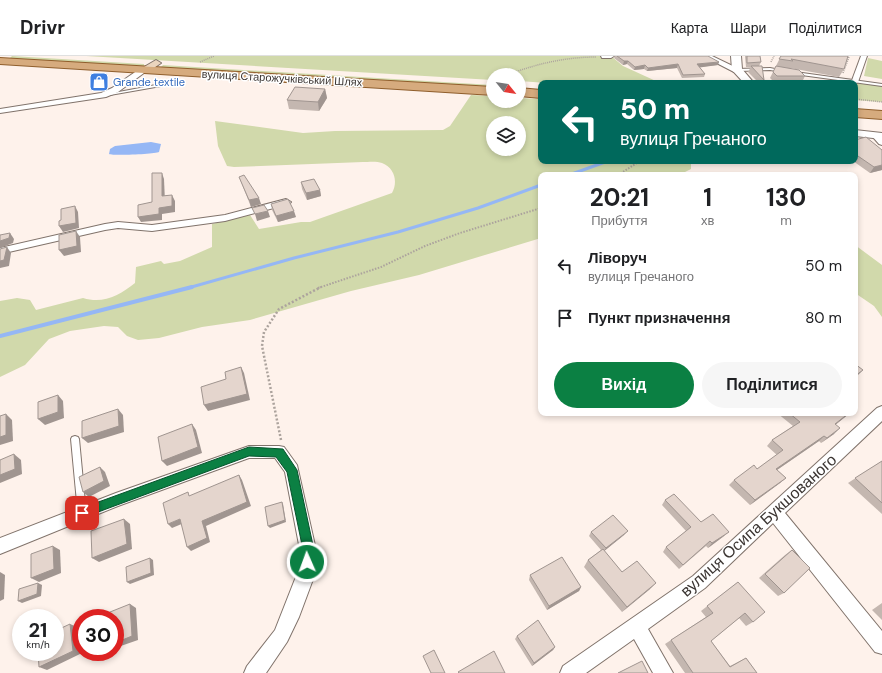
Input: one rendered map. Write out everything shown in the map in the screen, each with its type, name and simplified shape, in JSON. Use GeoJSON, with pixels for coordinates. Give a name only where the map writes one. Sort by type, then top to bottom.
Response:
{"type":"FeatureCollection","features":[{"type":"Feature","properties":{"kind":"main road"},"geometry":{"type":"LineString","coordinates":[[0,60],[3,56]]}},
{"type":"Feature","properties":{"kind":"main road","name":"вулиця Старожучківський Шлях"},"geometry":{"type":"LineString","coordinates":[[37,56],[486,82]]}},
{"type":"Feature","properties":{"kind":"main road","name":"вулиця Старожучківський Шлях"},"geometry":{"type":"LineString","coordinates":[[0,60],[486,91]]}},
{"type":"Feature","properties":{"kind":"main road"},"geometry":{"type":"LineString","coordinates":[[144,70],[156,63]]}},
{"type":"Feature","properties":{"kind":"main road"},"geometry":{"type":"LineString","coordinates":[[526,84],[538,85]]}},
{"type":"Feature","properties":{"kind":"main road"},"geometry":{"type":"LineString","coordinates":[[526,93],[538,94]]}},
{"type":"Feature","properties":{"kind":"main road"},"geometry":{"type":"LineString","coordinates":[[858,104],[882,106]]}},
{"type":"Feature","properties":{"kind":"main road"},"geometry":{"type":"LineString","coordinates":[[858,113],[882,115]]}},
{"type":"Feature","properties":{"kind":"street"},"geometry":{"type":"LineString","coordinates":[[706,56],[737,70],[746,80]]}},
{"type":"Feature","properties":{"kind":"street"},"geometry":{"type":"LineString","coordinates":[[736,56],[737,70]]}},
{"type":"Feature","properties":{"kind":"street"},"geometry":{"type":"LineString","coordinates":[[855,80],[864,56]]}},
{"type":"Feature","properties":{"kind":"street"},"geometry":{"type":"LineString","coordinates":[[0,111],[103,95],[115,90],[144,70]]}},
{"type":"Feature","properties":{"kind":"street"},"geometry":{"type":"LineString","coordinates":[[858,134],[880,138]]}},
{"type":"Feature","properties":{"kind":"street"},"geometry":{"type":"LineString","coordinates":[[0,251],[105,227],[118,225],[152,228],[225,218],[286,202]]}},
{"type":"Feature","properties":{"kind":"street","name":"вулиця Осипа Букшованого"},"geometry":{"type":"LineString","coordinates":[[570,673],[699,582],[882,412]]}},
{"type":"Feature","properties":{"kind":"street"},"geometry":{"type":"LineString","coordinates":[[0,546],[82,513],[249,452],[279,452],[292,470],[308,550],[306,574],[290,617],[281,636],[254,673]]}},
{"type":"Feature","properties":{"kind":"street"},"geometry":{"type":"LineString","coordinates":[[775,513],[882,646]]}},
{"type":"Feature","properties":{"kind":"street"},"geometry":{"type":"LineString","coordinates":[[637,626],[663,673]]}},
{"type":"Feature","properties":{"kind":"lane"},"geometry":{"type":"LineString","coordinates":[[737,70],[770,69],[840,80]]}},
{"type":"Feature","properties":{"kind":"lane"},"geometry":{"type":"LineString","coordinates":[[103,95],[177,82]]}},
{"type":"Feature","properties":{"kind":"lane"},"geometry":{"type":"LineString","coordinates":[[858,82],[882,85]]}},
{"type":"Feature","properties":{"kind":"lane"},"geometry":{"type":"LineString","coordinates":[[76,439],[82,513]]}},
{"type":"Feature","properties":{"kind":"path"},"geometry":{"type":"LineString","coordinates":[[195,66],[214,56]]}},
{"type":"Feature","properties":{"kind":"path"},"geometry":{"type":"LineString","coordinates":[[526,69],[558,58],[607,56]]}},
{"type":"Feature","properties":{"kind":"path"},"geometry":{"type":"LineString","coordinates":[[840,80],[849,57]]}},
{"type":"Feature","properties":{"kind":"path"},"geometry":{"type":"LineString","coordinates":[[858,99],[882,102]]}},
{"type":"Feature","properties":{"kind":"path"},"geometry":{"type":"LineString","coordinates":[[623,172],[635,164]]}},
{"type":"Feature","properties":{"kind":"path"},"geometry":{"type":"LineString","coordinates":[[279,452],[282,435],[262,346],[264,332],[279,309],[319,288],[381,267],[424,246],[460,233],[538,209]]}},
{"type":"Feature","properties":{"kind":"green space"},"geometry":{"type":"Polygon","coordinates":[[[12,56],[144,64],[144,66],[139,68],[8,60],[12,56]]]}},
{"type":"Feature","properties":{"kind":"green space"},"geometry":{"type":"Polygon","coordinates":[[[86,56],[611,56],[623,66],[654,80],[538,80],[538,82],[526,82],[526,68],[486,68],[486,80],[86,56]]]}},
{"type":"Feature","properties":{"kind":"green space"},"geometry":{"type":"Polygon","coordinates":[[[868,58],[882,61],[882,79],[864,76],[868,58]]]}},
{"type":"Feature","properties":{"kind":"green space"},"geometry":{"type":"Polygon","coordinates":[[[163,65],[486,85],[486,89],[159,69],[163,65]]]}},
{"type":"Feature","properties":{"kind":"green space"},"geometry":{"type":"Polygon","coordinates":[[[858,83],[882,84],[882,102],[858,100],[858,83]]]}},
{"type":"Feature","properties":{"kind":"green space"},"geometry":{"type":"Polygon","coordinates":[[[471,95],[486,96],[486,108],[526,108],[526,98],[538,99],[538,164],[691,164],[691,169],[685,172],[538,172],[538,239],[419,275],[351,291],[250,320],[202,327],[159,338],[138,340],[127,336],[118,327],[104,326],[70,331],[49,339],[25,365],[0,377],[0,301],[17,298],[30,300],[36,310],[83,298],[97,300],[110,298],[123,292],[135,283],[136,267],[161,261],[164,264],[180,261],[212,247],[212,224],[250,215],[259,229],[301,222],[310,222],[392,193],[395,184],[394,176],[390,168],[378,162],[227,166],[218,146],[215,121],[303,133],[335,131],[443,130],[450,126],[471,95]]]}},
{"type":"Feature","properties":{"kind":"green space"},"geometry":{"type":"Polygon","coordinates":[[[858,247],[882,265],[882,317],[874,306],[858,295],[858,247]]]}},
{"type":"Feature","properties":{"kind":"water"},"geometry":{"type":"Polygon","coordinates":[[[151,142],[161,144],[159,152],[118,155],[109,154],[110,149],[115,146],[151,142]]]}},
{"type":"Feature","properties":{"kind":"building"},"geometry":{"type":"Polygon","coordinates":[[[617,56],[708,56],[719,62],[697,64],[705,74],[683,75],[678,64],[648,68],[645,65],[635,67],[628,61],[624,61],[617,56]]]}},
{"type":"Feature","properties":{"kind":"building"},"geometry":{"type":"Polygon","coordinates":[[[747,56],[760,56],[761,62],[747,63],[747,56]]]}},
{"type":"Feature","properties":{"kind":"building"},"geometry":{"type":"Polygon","coordinates":[[[781,56],[848,56],[844,69],[791,59],[793,61],[779,59],[781,56]]]}},
{"type":"Feature","properties":{"kind":"building"},"geometry":{"type":"Polygon","coordinates":[[[751,66],[762,66],[764,80],[751,66]]]}},
{"type":"Feature","properties":{"kind":"building"},"geometry":{"type":"Polygon","coordinates":[[[776,66],[799,70],[805,76],[777,76],[773,72],[776,66]]]}},
{"type":"Feature","properties":{"kind":"building"},"geometry":{"type":"Polygon","coordinates":[[[295,87],[325,89],[318,102],[287,100],[295,87]]]}},
{"type":"Feature","properties":{"kind":"building"},"geometry":{"type":"Polygon","coordinates":[[[866,137],[882,150],[882,165],[874,167],[858,156],[858,139],[866,137]]]}},
{"type":"Feature","properties":{"kind":"building"},"geometry":{"type":"Polygon","coordinates":[[[152,173],[162,173],[162,196],[172,195],[172,206],[159,208],[159,214],[138,217],[138,205],[152,202],[152,173]]]}},
{"type":"Feature","properties":{"kind":"building"},"geometry":{"type":"Polygon","coordinates":[[[244,175],[259,198],[249,200],[239,177],[244,175]]]}},
{"type":"Feature","properties":{"kind":"building"},"geometry":{"type":"Polygon","coordinates":[[[314,179],[320,190],[306,193],[301,182],[314,179]]]}},
{"type":"Feature","properties":{"kind":"building"},"geometry":{"type":"Polygon","coordinates":[[[288,199],[294,211],[276,216],[271,204],[288,199]]]}},
{"type":"Feature","properties":{"kind":"building"},"geometry":{"type":"Polygon","coordinates":[[[264,205],[268,211],[255,214],[252,208],[264,205]]]}},
{"type":"Feature","properties":{"kind":"building"},"geometry":{"type":"Polygon","coordinates":[[[75,206],[76,223],[59,226],[59,221],[61,220],[61,209],[75,206]]]}},
{"type":"Feature","properties":{"kind":"building"},"geometry":{"type":"Polygon","coordinates":[[[76,231],[77,246],[59,250],[59,235],[76,231]]]}},
{"type":"Feature","properties":{"kind":"building"},"geometry":{"type":"Polygon","coordinates":[[[10,233],[9,238],[0,241],[0,235],[10,233]]]}},
{"type":"Feature","properties":{"kind":"building"},"geometry":{"type":"Polygon","coordinates":[[[7,247],[4,260],[0,261],[0,249],[7,247]]]}},
{"type":"Feature","properties":{"kind":"building"},"geometry":{"type":"Polygon","coordinates":[[[858,366],[863,370],[858,374],[858,366]]]}},
{"type":"Feature","properties":{"kind":"building"},"geometry":{"type":"Polygon","coordinates":[[[241,367],[247,394],[204,405],[201,387],[226,379],[225,372],[241,367]]]}},
{"type":"Feature","properties":{"kind":"building"},"geometry":{"type":"Polygon","coordinates":[[[58,395],[58,412],[38,419],[38,402],[58,395]]]}},
{"type":"Feature","properties":{"kind":"building"},"geometry":{"type":"Polygon","coordinates":[[[118,409],[119,426],[82,438],[82,421],[118,409]]]}},
{"type":"Feature","properties":{"kind":"building"},"geometry":{"type":"Polygon","coordinates":[[[6,414],[6,435],[0,437],[0,416],[6,414]]]}},
{"type":"Feature","properties":{"kind":"building"},"geometry":{"type":"Polygon","coordinates":[[[793,416],[845,416],[835,424],[840,428],[827,438],[824,436],[776,469],[786,478],[755,500],[734,480],[754,465],[757,469],[783,450],[772,440],[800,422],[793,416]]]}},
{"type":"Feature","properties":{"kind":"building"},"geometry":{"type":"Polygon","coordinates":[[[192,424],[198,447],[162,461],[158,437],[192,424]]]}},
{"type":"Feature","properties":{"kind":"building"},"geometry":{"type":"Polygon","coordinates":[[[14,454],[15,469],[0,475],[0,460],[14,454]]]}},
{"type":"Feature","properties":{"kind":"building"},"geometry":{"type":"Polygon","coordinates":[[[882,461],[882,503],[855,478],[882,461]]]}},
{"type":"Feature","properties":{"kind":"building"},"geometry":{"type":"Polygon","coordinates":[[[100,467],[104,481],[83,492],[79,477],[100,467]]]}},
{"type":"Feature","properties":{"kind":"building"},"geometry":{"type":"Polygon","coordinates":[[[239,475],[247,502],[202,521],[207,538],[187,547],[180,519],[168,524],[163,503],[188,492],[189,496],[239,475]]]}},
{"type":"Feature","properties":{"kind":"building"},"geometry":{"type":"Polygon","coordinates":[[[674,494],[701,522],[713,514],[729,532],[712,543],[710,541],[683,565],[666,547],[691,527],[665,500],[674,494]]]}},
{"type":"Feature","properties":{"kind":"building"},"geometry":{"type":"Polygon","coordinates":[[[282,502],[285,520],[268,526],[265,507],[282,502]]]}},
{"type":"Feature","properties":{"kind":"building"},"geometry":{"type":"Polygon","coordinates":[[[613,515],[628,531],[606,548],[591,532],[613,515]]]}},
{"type":"Feature","properties":{"kind":"building"},"geometry":{"type":"Polygon","coordinates":[[[124,519],[127,544],[92,558],[91,531],[124,519]]]}},
{"type":"Feature","properties":{"kind":"building"},"geometry":{"type":"Polygon","coordinates":[[[53,546],[54,569],[31,578],[31,554],[53,546]]]}},
{"type":"Feature","properties":{"kind":"building"},"geometry":{"type":"Polygon","coordinates":[[[603,549],[622,572],[637,561],[656,583],[627,607],[588,560],[603,549]]]}},
{"type":"Feature","properties":{"kind":"building"},"geometry":{"type":"Polygon","coordinates":[[[792,550],[810,568],[784,593],[765,574],[792,550]]]}},
{"type":"Feature","properties":{"kind":"building"},"geometry":{"type":"Polygon","coordinates":[[[562,557],[581,587],[549,606],[530,575],[562,557]]]}},
{"type":"Feature","properties":{"kind":"building"},"geometry":{"type":"Polygon","coordinates":[[[150,558],[151,573],[127,582],[126,567],[150,558]]]}},
{"type":"Feature","properties":{"kind":"building"},"geometry":{"type":"Polygon","coordinates":[[[738,582],[765,612],[753,622],[745,613],[711,641],[730,667],[746,658],[757,673],[693,673],[671,640],[713,613],[707,606],[738,582]]]}},
{"type":"Feature","properties":{"kind":"building"},"geometry":{"type":"Polygon","coordinates":[[[38,583],[37,594],[18,601],[19,589],[38,583]]]}},
{"type":"Feature","properties":{"kind":"building"},"geometry":{"type":"Polygon","coordinates":[[[130,604],[132,636],[124,639],[124,609],[118,609],[130,604]]]}},
{"type":"Feature","properties":{"kind":"building"},"geometry":{"type":"Polygon","coordinates":[[[538,620],[555,647],[534,663],[517,636],[538,620]]]}},
{"type":"Feature","properties":{"kind":"building"},"geometry":{"type":"Polygon","coordinates":[[[70,624],[72,651],[64,655],[64,627],[70,624]]]}},
{"type":"Feature","properties":{"kind":"building"},"geometry":{"type":"Polygon","coordinates":[[[434,650],[445,673],[431,673],[423,656],[434,650]]]}},
{"type":"Feature","properties":{"kind":"building"},"geometry":{"type":"Polygon","coordinates":[[[494,651],[505,673],[458,672],[494,651]]]}},
{"type":"Feature","properties":{"kind":"building"},"geometry":{"type":"Polygon","coordinates":[[[39,661],[52,661],[39,667],[39,661]]]}},
{"type":"Feature","properties":{"kind":"building"},"geometry":{"type":"Polygon","coordinates":[[[642,661],[648,673],[618,673],[642,661]]]}},
{"type":"Feature","properties":{"kind":"waterway"},"geometry":{"type":"LineString","coordinates":[[577,172],[600,164]]}},
{"type":"Feature","properties":{"kind":"waterway"},"geometry":{"type":"LineString","coordinates":[[188,288],[294,258],[398,232],[478,208],[538,186]]}},
{"type":"Feature","properties":{"kind":"waterway"},"geometry":{"type":"LineString","coordinates":[[0,336],[192,287]]}},
{"type":"Feature","properties":{"kind":"place","name":"Grande textile"},"geometry":{"type":"Point","coordinates":[99,82]}},
{"type":"Feature","properties":{"kind":"route"},"geometry":{"type":"LineString","coordinates":[[82,513],[249,452],[279,452],[292,470],[308,550],[307,562]]}}]}
